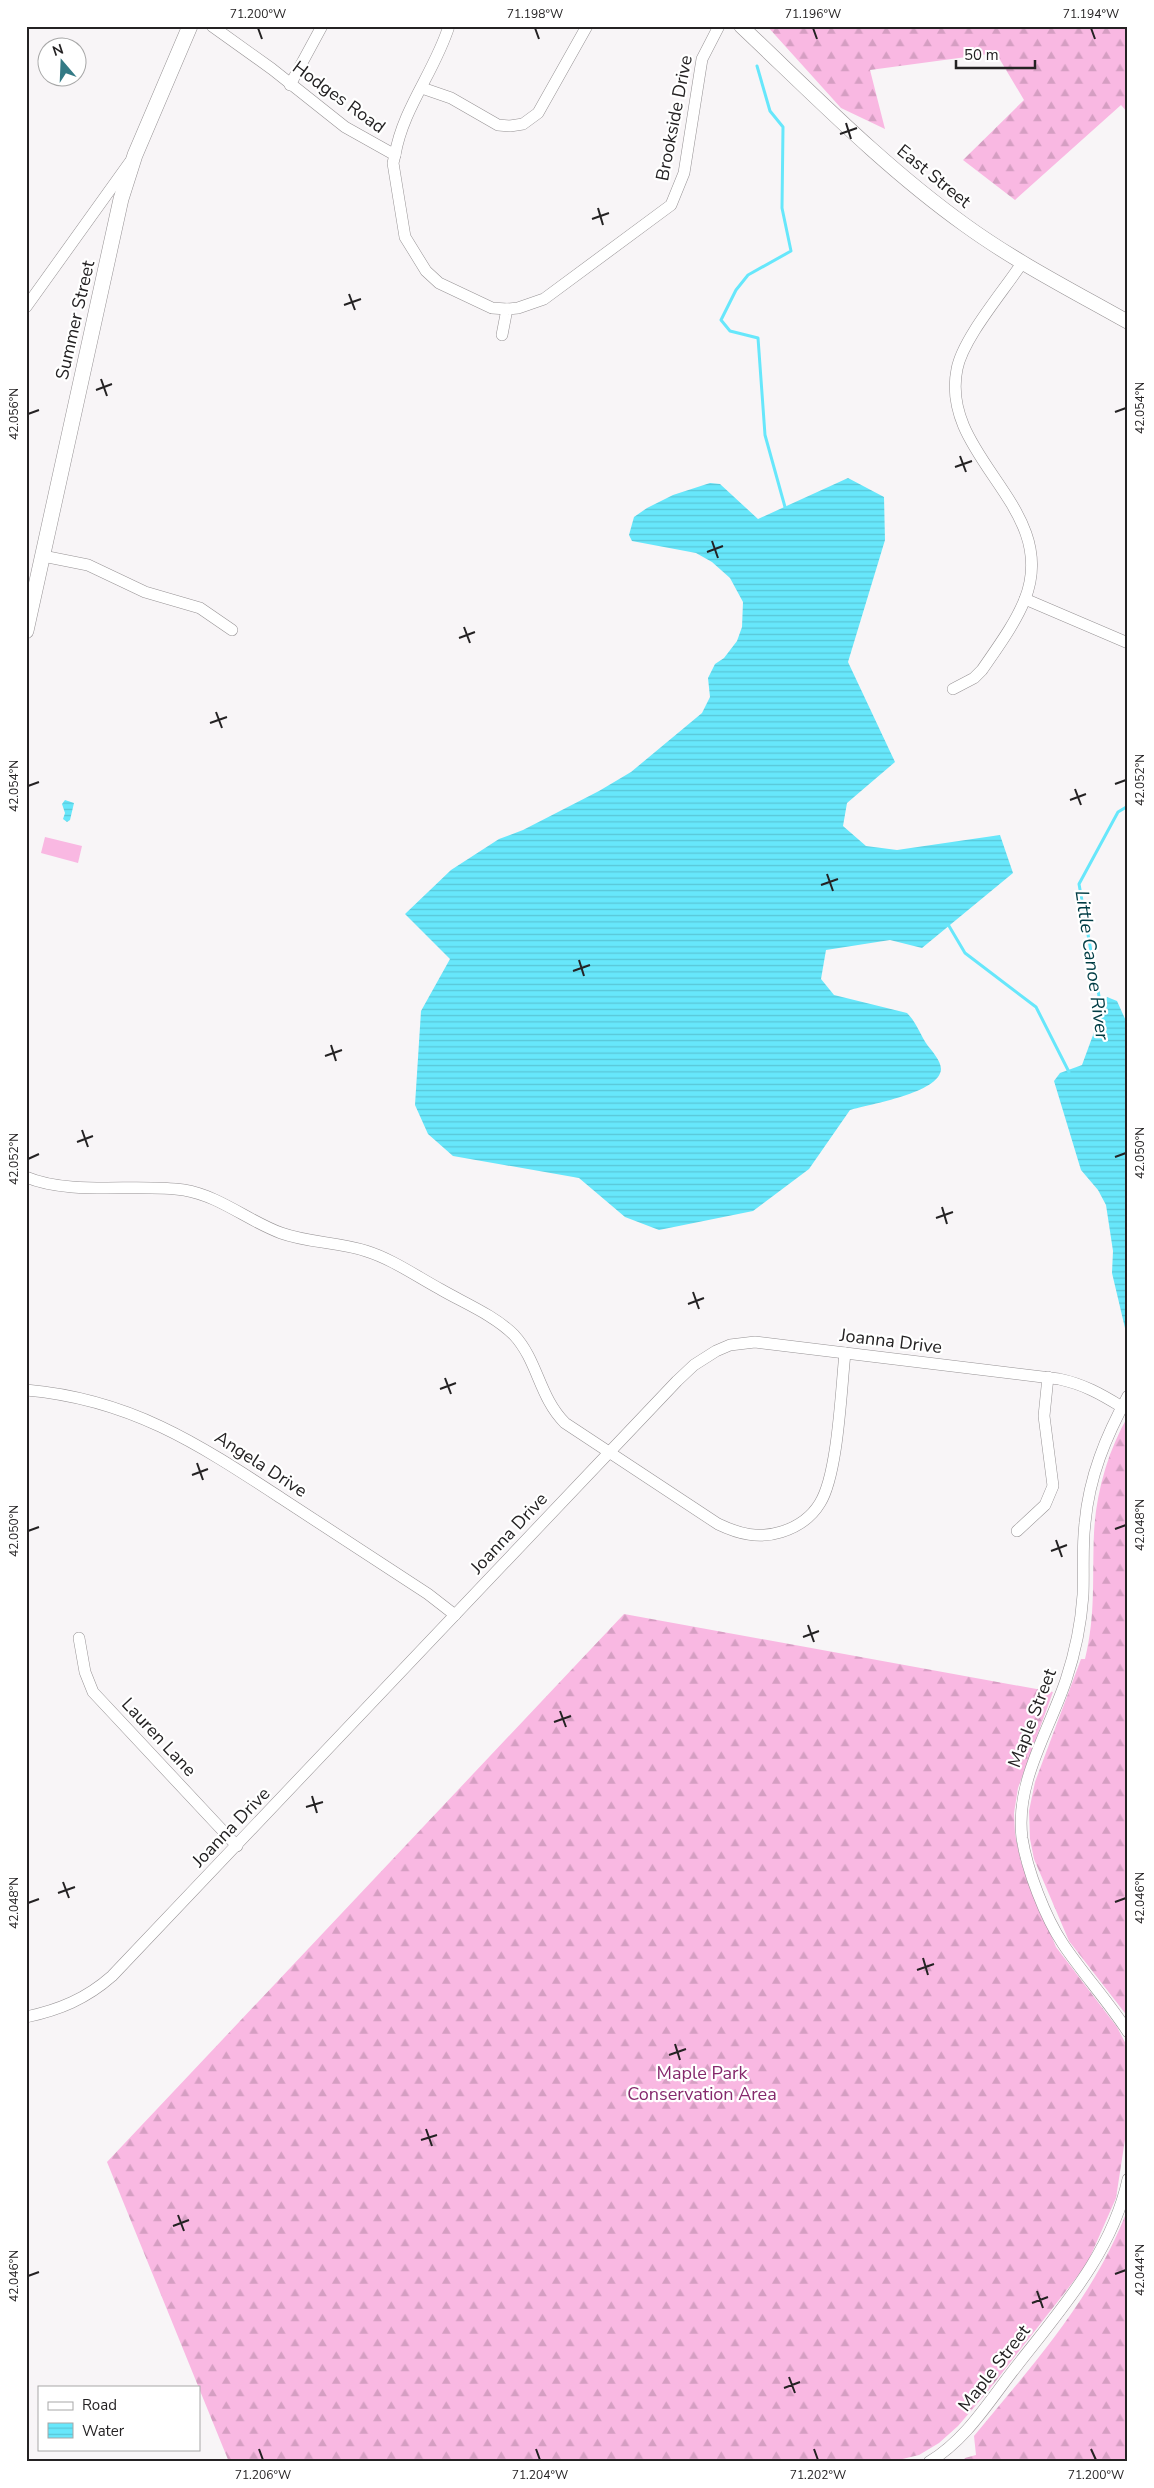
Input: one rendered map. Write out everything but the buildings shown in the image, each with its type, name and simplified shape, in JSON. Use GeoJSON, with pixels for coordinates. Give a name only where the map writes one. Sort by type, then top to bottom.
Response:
{"type":"FeatureCollection","features":[{"type":"Feature","properties":{"kind":"main road","name":"Summer Street"},"geometry":{"type":"LineString","coordinates":[[26,631],[121,199],[135,155],[190,26]]}},
{"type":"Feature","properties":{"kind":"street","name":"Hodges Road"},"geometry":{"type":"LineString","coordinates":[[212,26],[253,55],[345,127],[395,155],[393,163],[405,237],[426,271],[439,283],[492,308],[506,309]]}},
{"type":"Feature","properties":{"kind":"street"},"geometry":{"type":"LineString","coordinates":[[290,85],[322,26]]}},
{"type":"Feature","properties":{"kind":"street"},"geometry":{"type":"LineString","coordinates":[[395,155],[406,118],[438,58],[449,26]]}},
{"type":"Feature","properties":{"kind":"street"},"geometry":{"type":"LineString","coordinates":[[422,88],[452,98],[498,125],[523,124],[538,113],[587,26]]}},
{"type":"Feature","properties":{"kind":"street","name":"Brookside Drive"},"geometry":{"type":"LineString","coordinates":[[506,309],[518,308],[544,299],[645,227],[672,205],[684,173],[702,59],[719,26]]}},
{"type":"Feature","properties":{"kind":"street","name":"East Street"},"geometry":{"type":"LineString","coordinates":[[741,26],[827,108],[921,192],[964,225],[1022,263],[1128,322]]}},
{"type":"Feature","properties":{"kind":"street"},"geometry":{"type":"LineString","coordinates":[[26,307],[135,155]]}},
{"type":"Feature","properties":{"kind":"street"},"geometry":{"type":"LineString","coordinates":[[953,689],[974,678],[982,670],[1025,599],[1032,569],[1030,544],[1017,510],[963,427],[956,405],[954,387],[957,367],[964,349],[1022,263]]}},
{"type":"Feature","properties":{"kind":"street"},"geometry":{"type":"LineString","coordinates":[[502,335],[506,309]]}},
{"type":"Feature","properties":{"kind":"street"},"geometry":{"type":"LineString","coordinates":[[42,556],[88,566],[145,592],[200,608],[232,630]]}},
{"type":"Feature","properties":{"kind":"street"},"geometry":{"type":"LineString","coordinates":[[1025,599],[1128,643]]}},
{"type":"Feature","properties":{"kind":"street"},"geometry":{"type":"LineString","coordinates":[[26,1177],[51,1185],[163,1189],[193,1192],[212,1199],[289,1236],[356,1248],[383,1257],[505,1328],[526,1352],[544,1394],[556,1414],[578,1432],[710,1520],[736,1532],[755,1536],[789,1529],[813,1513],[825,1494],[831,1473],[845,1353]]}},
{"type":"Feature","properties":{"kind":"street","name":"Joanna Drive"},"geometry":{"type":"LineString","coordinates":[[26,2017],[68,2006],[101,1986],[237,1846],[694,1365],[716,1350],[730,1345],[755,1342],[1048,1378],[1077,1383],[1122,1407]]}},
{"type":"Feature","properties":{"kind":"street"},"geometry":{"type":"LineString","coordinates":[[1016,1531],[1045,1505],[1053,1486],[1044,1416],[1048,1378]]}},
{"type":"Feature","properties":{"kind":"street","name":"Angela Drive"},"geometry":{"type":"LineString","coordinates":[[26,1390],[66,1395],[101,1403],[128,1412],[172,1431],[211,1453],[420,1588],[455,1615]]}},
{"type":"Feature","properties":{"kind":"street","name":"Maple Street"},"geometry":{"type":"LineString","coordinates":[[1128,1396],[1099,1456],[1091,1486],[1084,1524],[1083,1595],[1078,1634],[1066,1681],[1026,1784],[1021,1820],[1023,1840],[1032,1872],[1054,1927],[1062,1942],[1128,2032]]}},
{"type":"Feature","properties":{"kind":"street","name":"Lauren Lane"},"geometry":{"type":"LineString","coordinates":[[80,1638],[85,1672],[93,1692],[237,1846]]}},
{"type":"Feature","properties":{"kind":"street","name":"Maple Street"},"geometry":{"type":"LineString","coordinates":[[929,2462],[949,2449],[980,2415],[1079,2286],[1112,2226],[1128,2179]]}},
{"type":"Feature","properties":{"kind":"green space"},"geometry":{"type":"Polygon","coordinates":[[[767,26],[1128,26],[1128,113],[1121,105],[1015,200],[963,160],[1024,100],[996,53],[870,70],[885,129],[841,108],[767,26]]]}},
{"type":"Feature","properties":{"kind":"green space"},"geometry":{"type":"Polygon","coordinates":[[[45,837],[82,846],[78,863],[41,853],[45,837]]]}},
{"type":"Feature","properties":{"kind":"green space"},"geometry":{"type":"Polygon","coordinates":[[[1128,1416],[1128,2017],[1069,1941],[1034,1859],[1030,1839],[1029,1811],[1035,1782],[1081,1659],[1085,1659],[1091,1627],[1094,1533],[1097,1502],[1109,1458],[1128,1416]]]}},
{"type":"Feature","properties":{"kind":"green space","name":"Maple Park Conservation Area"},"geometry":{"type":"Polygon","coordinates":[[[624,1614],[1053,1692],[1018,1788],[1014,1813],[1015,1834],[1021,1862],[1056,1947],[1117,2027],[1128,2048],[1128,2120],[1116,2198],[1087,2264],[988,2391],[958,2426],[939,2443],[919,2455],[890,2462],[229,2462],[200,2391],[200,2386],[198,2386],[107,2162],[624,1614]]]}},
{"type":"Feature","properties":{"kind":"green space"},"geometry":{"type":"Polygon","coordinates":[[[1128,2208],[1128,2462],[962,2462],[965,2458],[976,2455],[974,2436],[1040,2356],[1081,2300],[1115,2240],[1128,2208]]]}},
{"type":"Feature","properties":{"kind":"water"},"geometry":{"type":"Polygon","coordinates":[[[848,478],[884,497],[885,540],[848,662],[895,762],[847,803],[843,826],[866,846],[897,850],[1000,835],[1013,873],[922,948],[890,940],[826,950],[821,979],[834,995],[907,1013],[940,1063],[941,1069],[938,1077],[929,1085],[917,1091],[850,1110],[809,1169],[753,1211],[659,1230],[625,1217],[579,1178],[453,1156],[428,1134],[415,1105],[421,1011],[450,959],[405,914],[451,870],[499,839],[523,830],[599,791],[631,772],[702,713],[710,697],[708,678],[715,664],[724,658],[737,641],[742,627],[743,602],[730,578],[712,562],[696,553],[632,541],[629,535],[634,517],[673,495],[710,483],[720,484],[758,519],[848,478]]]}},
{"type":"Feature","properties":{"kind":"water"},"geometry":{"type":"Polygon","coordinates":[[[65,800],[74,803],[70,820],[67,822],[63,819],[65,813],[62,804],[65,800]]]}},
{"type":"Feature","properties":{"kind":"water"},"geometry":{"type":"Polygon","coordinates":[[[1107,997],[1117,1001],[1126,1021],[1128,1044],[1128,1326],[1125,1328],[1112,1273],[1113,1251],[1106,1205],[1098,1190],[1081,1170],[1054,1081],[1060,1073],[1082,1065],[1107,997]]]}},
{"type":"Feature","properties":{"kind":"waterway"},"geometry":{"type":"LineString","coordinates":[[757,66],[770,111],[783,127],[782,208],[791,251],[748,275],[736,290],[721,320],[730,331],[758,338],[765,435],[785,507]]}},
{"type":"Feature","properties":{"kind":"waterway","name":"Little Canoe River"},"geometry":{"type":"LineString","coordinates":[[1102,1013],[1079,884],[1118,812],[1128,806]]}},
{"type":"Feature","properties":{"kind":"waterway"},"geometry":{"type":"LineString","coordinates":[[949,926],[965,953],[1036,1007],[1069,1072]]}}]}
